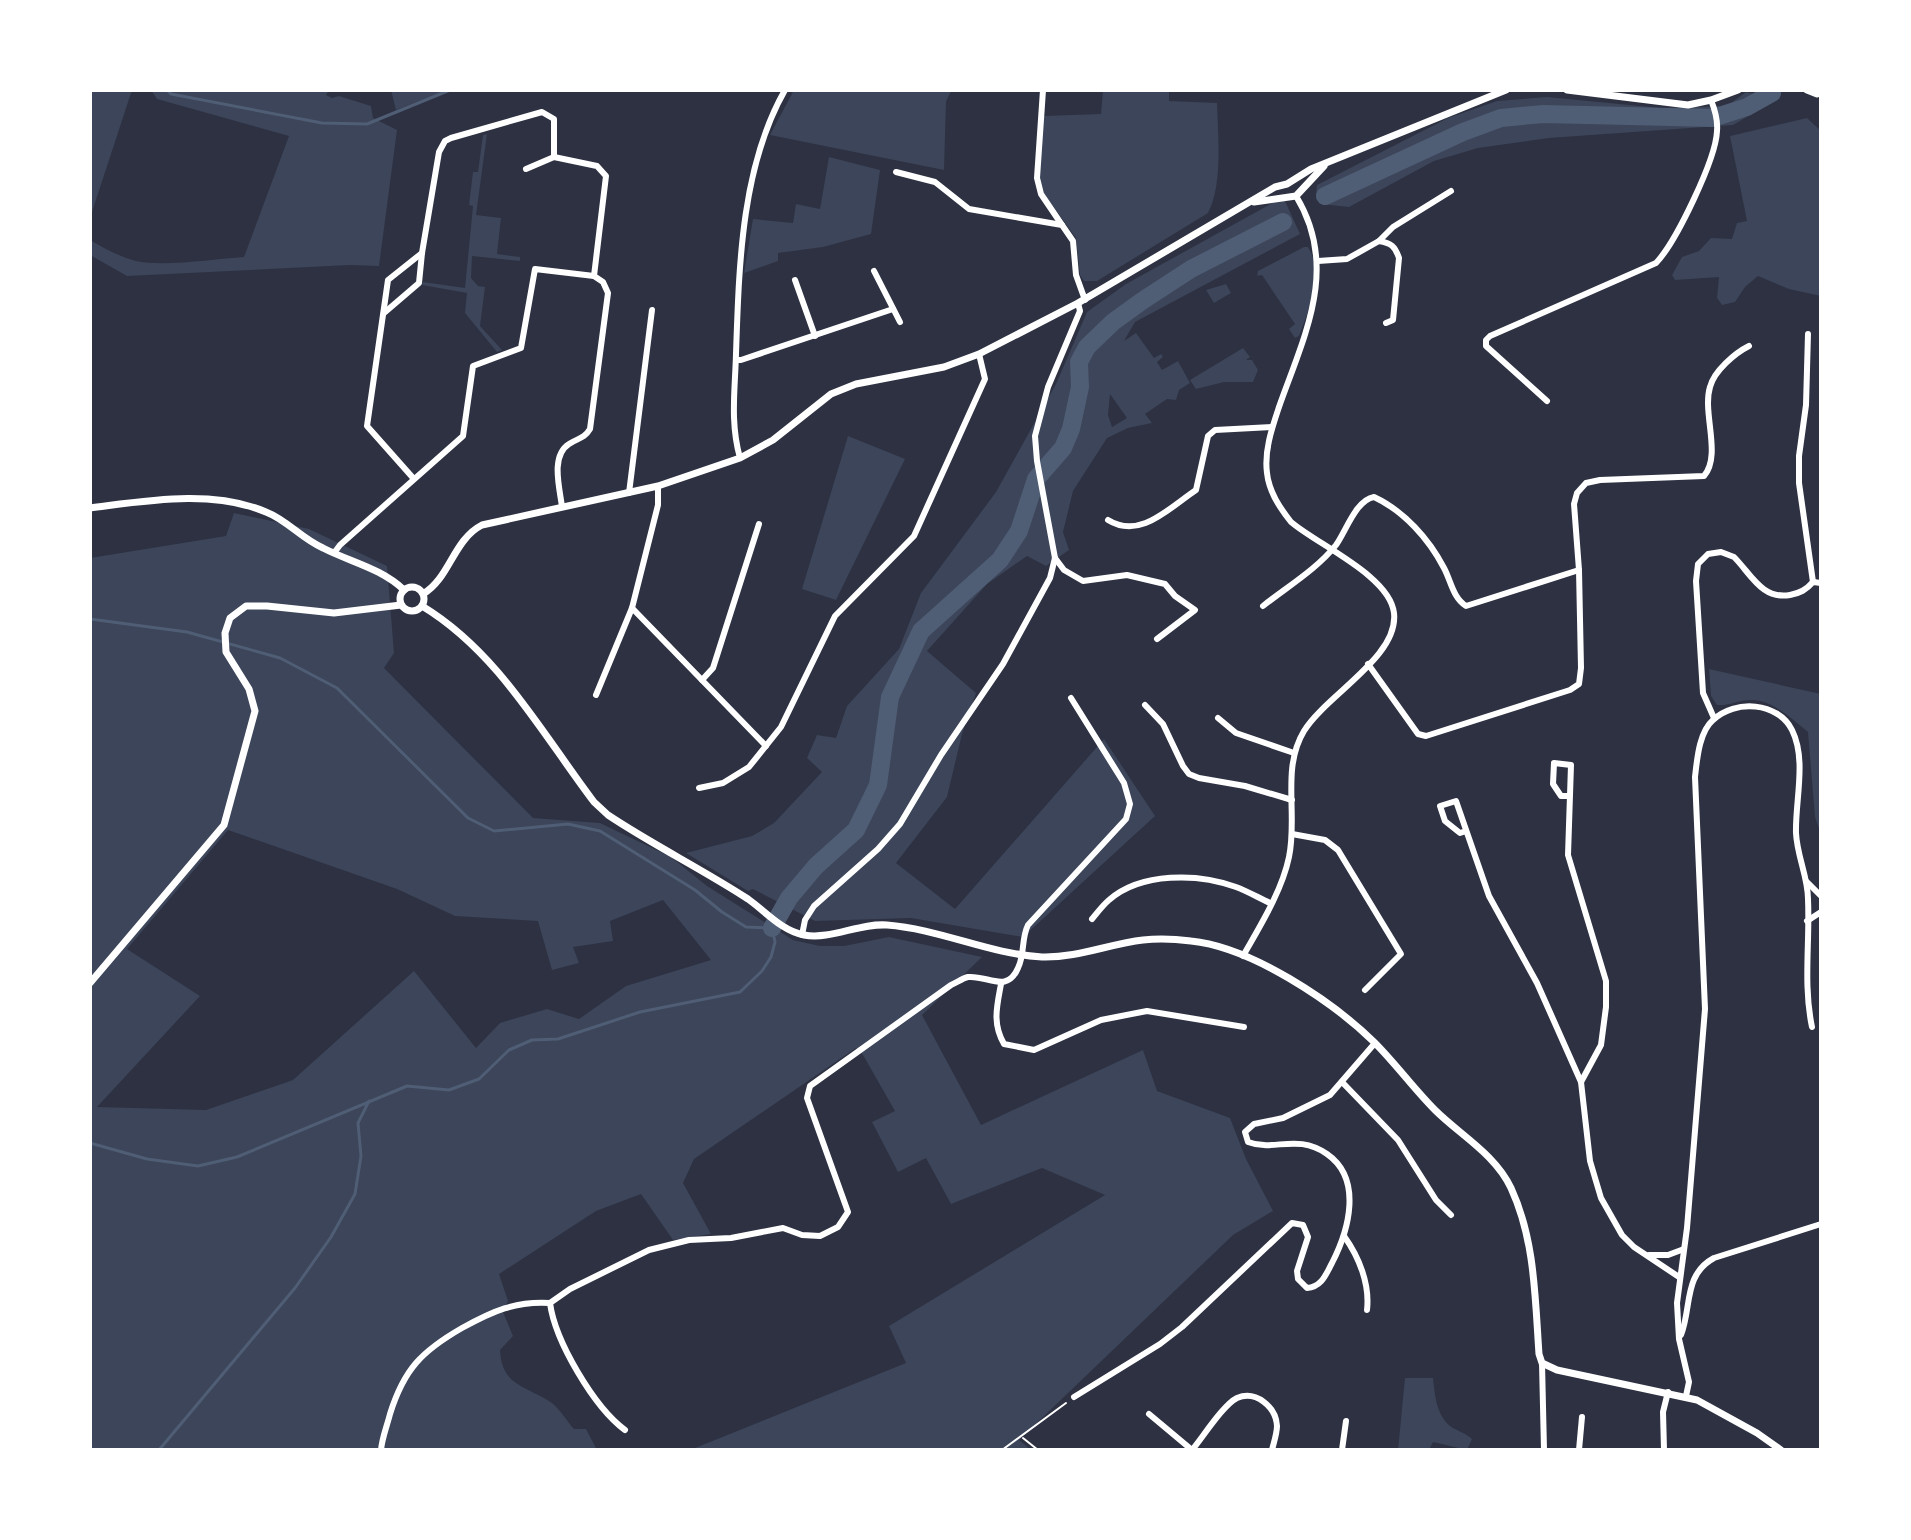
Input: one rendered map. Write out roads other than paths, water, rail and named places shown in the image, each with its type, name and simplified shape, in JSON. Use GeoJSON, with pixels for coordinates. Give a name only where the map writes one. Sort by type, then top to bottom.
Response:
{"type":"FeatureCollection","features":[{"type":"Feature","properties":{"kind":"street"},"geometry":{"type":"LineString","coordinates":[[740,458],[733,432],[732,409],[739,275],[756,162],[785,90]]}},
{"type":"Feature","properties":{"kind":"street"},"geometry":{"type":"LineString","coordinates":[[802,935],[805,920],[814,906],[892,836],[941,755],[1003,664],[1050,578],[1055,558],[1035,436],[1048,387],[1082,301],[1073,241],[1041,194],[1037,178],[1043,90]]}},
{"type":"Feature","properties":{"kind":"street"},"geometry":{"type":"LineString","coordinates":[[1478,90],[1478,100]]}},
{"type":"Feature","properties":{"kind":"street"},"geometry":{"type":"LineString","coordinates":[[422,606],[423,594],[437,583],[460,544],[473,530],[501,519],[658,486],[740,458],[773,440],[821,401],[841,390],[856,384],[944,367],[979,354],[1082,301],[1275,187],[1288,184],[1311,169],[1506,90]]}},
{"type":"Feature","properties":{"kind":"street"},"geometry":{"type":"LineString","coordinates":[[1567,90],[1676,104],[1698,104],[1738,90]]}},
{"type":"Feature","properties":{"kind":"street"},"geometry":{"type":"LineString","coordinates":[[1807,90],[1817,94]]}},
{"type":"Feature","properties":{"kind":"street"},"geometry":{"type":"LineString","coordinates":[[1547,401],[1486,346],[1486,340],[1534,315],[1656,263],[1683,224],[1715,147],[1716,116],[1711,100]]}},
{"type":"Feature","properties":{"kind":"street"},"geometry":{"type":"LineString","coordinates":[[384,313],[419,283],[439,152],[445,141],[542,112],[554,119],[554,157]]}},
{"type":"Feature","properties":{"kind":"street"},"geometry":{"type":"LineString","coordinates":[[526,169],[554,157],[597,166],[606,176],[594,276]]}},
{"type":"Feature","properties":{"kind":"street"},"geometry":{"type":"LineString","coordinates":[[1250,203],[1295,196],[1326,165]]}},
{"type":"Feature","properties":{"kind":"street"},"geometry":{"type":"LineString","coordinates":[[896,172],[935,182],[969,209],[1062,225]]}},
{"type":"Feature","properties":{"kind":"street"},"geometry":{"type":"LineString","coordinates":[[1243,956],[1289,859],[1294,753],[1317,713],[1390,639],[1394,621],[1391,602],[1379,584],[1291,522],[1275,498],[1266,471],[1272,427],[1311,317],[1317,289],[1318,261],[1312,236],[1295,196],[1299,186],[1288,184]]}},
{"type":"Feature","properties":{"kind":"street"},"geometry":{"type":"LineString","coordinates":[[1318,261],[1347,259],[1379,241],[1393,227],[1451,191]]}},
{"type":"Feature","properties":{"kind":"street"},"geometry":{"type":"LineString","coordinates":[[1379,241],[1390,243],[1399,258],[1393,320],[1386,323]]}},
{"type":"Feature","properties":{"kind":"street"},"geometry":{"type":"LineString","coordinates":[[414,479],[367,426],[388,280],[422,253]]}},
{"type":"Feature","properties":{"kind":"street"},"geometry":{"type":"LineString","coordinates":[[334,553],[463,436],[473,366],[521,348],[535,269],[594,276],[603,282],[608,293],[590,429],[585,437],[567,445],[560,453],[558,480],[562,507]]}},
{"type":"Feature","properties":{"kind":"street"},"geometry":{"type":"LineString","coordinates":[[874,271],[900,322]]}},
{"type":"Feature","properties":{"kind":"street"},"geometry":{"type":"LineString","coordinates":[[795,280],[815,336]]}},
{"type":"Feature","properties":{"kind":"street"},"geometry":{"type":"LineString","coordinates":[[736,360],[893,309]]}},
{"type":"Feature","properties":{"kind":"street"},"geometry":{"type":"LineString","coordinates":[[629,493],[652,310]]}},
{"type":"Feature","properties":{"kind":"street"},"geometry":{"type":"LineString","coordinates":[[1714,718],[1703,693],[1696,581],[1698,564],[1708,554],[1728,553],[1765,591],[1775,596],[1798,593],[1813,582],[1799,483],[1808,334]]}},
{"type":"Feature","properties":{"kind":"street"},"geometry":{"type":"LineString","coordinates":[[1368,664],[1418,734],[1426,736],[1570,690],[1579,684],[1579,570],[1574,504],[1577,493],[1586,483],[1600,480],[1698,478],[1706,474],[1711,462],[1710,387],[1737,352],[1749,346]]}},
{"type":"Feature","properties":{"kind":"street"},"geometry":{"type":"LineString","coordinates":[[699,788],[723,783],[749,767],[781,727],[841,608],[914,536],[985,379],[979,354]]}},
{"type":"Feature","properties":{"kind":"street"},"geometry":{"type":"LineString","coordinates":[[1108,520],[1120,528],[1141,527],[1196,490],[1208,436],[1215,430],[1272,427]]}},
{"type":"Feature","properties":{"kind":"street"},"geometry":{"type":"LineString","coordinates":[[596,695],[632,608],[658,505],[658,486]]}},
{"type":"Feature","properties":{"kind":"street"},"geometry":{"type":"LineString","coordinates":[[1263,606],[1330,551],[1363,501],[1374,497],[1416,527],[1444,567],[1458,601],[1466,606],[1579,570]]}},
{"type":"Feature","properties":{"kind":"street"},"geometry":{"type":"LineString","coordinates":[[90,508],[176,499],[247,506],[270,513],[311,542],[382,574],[404,590]]}},
{"type":"Feature","properties":{"kind":"street"},"geometry":{"type":"LineString","coordinates":[[702,680],[713,668],[759,524]]}},
{"type":"Feature","properties":{"kind":"street"},"geometry":{"type":"LineString","coordinates":[[1055,558],[1064,570],[1083,581],[1127,575],[1165,584],[1175,596],[1195,610],[1157,639]]}},
{"type":"Feature","properties":{"kind":"street"},"geometry":{"type":"LineString","coordinates":[[1813,582],[1821,583]]}},
{"type":"Feature","properties":{"kind":"street"},"geometry":{"type":"LineString","coordinates":[[401,605],[400,597],[404,590],[414,587],[423,594]]}},
{"type":"Feature","properties":{"kind":"street"},"geometry":{"type":"LineString","coordinates":[[90,983],[224,825],[255,711],[249,689],[226,652],[225,633],[230,618],[246,606],[334,613],[401,605],[412,611],[422,606]]}},
{"type":"Feature","properties":{"kind":"street"},"geometry":{"type":"LineString","coordinates":[[422,606],[456,628],[490,662],[594,802],[608,815],[802,935],[820,936],[885,925],[917,929],[1042,957],[1081,954],[1153,939],[1194,941],[1243,956],[1323,1000],[1375,1043],[1436,1111],[1483,1151],[1509,1184],[1520,1208],[1531,1249],[1542,1363],[1544,1450]]}},
{"type":"Feature","properties":{"kind":"street"},"geometry":{"type":"LineString","coordinates":[[632,608],[766,746]]}},
{"type":"Feature","properties":{"kind":"street"},"geometry":{"type":"LineString","coordinates":[[381,1450],[398,1388],[422,1355],[437,1342],[506,1307],[525,1302],[550,1303],[570,1289],[649,1250],[689,1240],[731,1238],[783,1228],[802,1235],[820,1236],[838,1227],[848,1212],[807,1098],[810,1086],[951,985],[967,977],[1001,984],[1015,975],[1023,954],[1024,934],[1028,925],[1126,819],[1130,804],[1124,783],[1071,698]]}},
{"type":"Feature","properties":{"kind":"street"},"geometry":{"type":"LineString","coordinates":[[1145,705],[1163,724],[1189,774],[1292,800]]}},
{"type":"Feature","properties":{"kind":"street"},"geometry":{"type":"LineString","coordinates":[[1686,1396],[1688,1373],[1679,1339],[1679,1277],[1703,1062],[1705,1009],[1695,784],[1702,741],[1714,718],[1731,710],[1749,706],[1766,708],[1779,715],[1792,728],[1798,747],[1796,837],[1807,882],[1806,1000],[1812,1027]]}},
{"type":"Feature","properties":{"kind":"street"},"geometry":{"type":"LineString","coordinates":[[1218,718],[1236,733],[1294,753]]}},
{"type":"Feature","properties":{"kind":"street"},"geometry":{"type":"LineString","coordinates":[[1569,796],[1561,796],[1553,784],[1554,763],[1571,765],[1568,855],[1606,981],[1601,1045],[1581,1082]]}},
{"type":"Feature","properties":{"kind":"street"},"geometry":{"type":"LineString","coordinates":[[1466,831],[1460,833],[1445,821],[1440,806],[1456,801],[1489,896],[1537,983],[1581,1082],[1590,1161],[1601,1198],[1622,1235],[1679,1277]]}},
{"type":"Feature","properties":{"kind":"street"},"geometry":{"type":"LineString","coordinates":[[1292,834],[1325,840],[1338,850],[1401,954],[1365,990]]}},
{"type":"Feature","properties":{"kind":"street"},"geometry":{"type":"LineString","coordinates":[[1092,919],[1109,899],[1134,885],[1158,879],[1210,880],[1235,887],[1270,903]]}},
{"type":"Feature","properties":{"kind":"street"},"geometry":{"type":"LineString","coordinates":[[1807,882],[1821,896]]}},
{"type":"Feature","properties":{"kind":"street"},"geometry":{"type":"LineString","coordinates":[[1807,921],[1821,912]]}},
{"type":"Feature","properties":{"kind":"street"},"geometry":{"type":"LineString","coordinates":[[1001,984],[995,1018],[997,1032],[1004,1044],[1034,1050],[1101,1020],[1147,1011],[1244,1027]]}},
{"type":"Feature","properties":{"kind":"street"},"geometry":{"type":"LineString","coordinates":[[1074,1397],[1182,1327],[1237,1278],[1288,1225],[1298,1222],[1308,1233],[1297,1271],[1298,1279],[1307,1288],[1318,1285],[1344,1236],[1349,1208],[1347,1179],[1329,1155],[1302,1143],[1255,1145],[1245,1137],[1248,1128],[1254,1124],[1283,1118],[1330,1095],[1375,1043]]}},
{"type":"Feature","properties":{"kind":"street"},"geometry":{"type":"LineString","coordinates":[[1342,1082],[1398,1140],[1436,1200],[1451,1215]]}},
{"type":"Feature","properties":{"kind":"street"},"geometry":{"type":"LineString","coordinates":[[1679,1339],[1692,1282],[1705,1263],[1821,1224]]}},
{"type":"Feature","properties":{"kind":"street"},"geometry":{"type":"LineString","coordinates":[[1344,1236],[1356,1253],[1369,1297],[1367,1310]]}},
{"type":"Feature","properties":{"kind":"street"},"geometry":{"type":"LineString","coordinates":[[1646,1255],[1668,1255],[1684,1249]]}},
{"type":"Feature","properties":{"kind":"street"},"geometry":{"type":"LineString","coordinates":[[550,1303],[552,1318],[583,1382],[613,1421],[625,1430]]}},
{"type":"Feature","properties":{"kind":"street"},"geometry":{"type":"LineString","coordinates":[[1542,1363],[1557,1370],[1686,1396],[1712,1407],[1781,1450]]}},
{"type":"Feature","properties":{"kind":"street"},"geometry":{"type":"LineString","coordinates":[[1664,1450],[1663,1412],[1668,1392]]}},
{"type":"Feature","properties":{"kind":"street"},"geometry":{"type":"LineString","coordinates":[[1149,1414],[1192,1450],[1236,1399],[1254,1397],[1275,1412],[1277,1428],[1272,1450]]}},
{"type":"Feature","properties":{"kind":"street"},"geometry":{"type":"LineString","coordinates":[[1579,1450],[1582,1417]]}},
{"type":"Feature","properties":{"kind":"street"},"geometry":{"type":"LineString","coordinates":[[1342,1450],[1346,1421]]}},
{"type":"Feature","properties":{"kind":"waterway"},"geometry":{"type":"LineString","coordinates":[[167,90],[171,94],[322,123],[367,124],[450,90]]}},
{"type":"Feature","properties":{"kind":"waterway"},"geometry":{"type":"LineString","coordinates":[[1325,196],[1463,132],[1501,118],[1543,114],[1713,118],[1747,107],[1772,93]]}},
{"type":"Feature","properties":{"kind":"waterway"},"geometry":{"type":"LineString","coordinates":[[772,928],[789,898],[816,866],[856,830],[878,785],[890,697],[921,631],[1000,560],[1019,531],[1036,479],[1063,448],[1071,429],[1080,387],[1079,362],[1087,347],[1113,322],[1191,269],[1283,222]]}},
{"type":"Feature","properties":{"kind":"waterway"},"geometry":{"type":"LineString","coordinates":[[90,619],[187,632],[280,658],[337,688],[468,818],[494,831],[568,824],[600,831],[695,890],[746,927],[772,928],[775,942],[771,957],[762,971],[740,992],[640,1012],[558,1039],[532,1040],[509,1050],[479,1079],[449,1090],[407,1086],[237,1157],[198,1166],[147,1159],[90,1143]]}},
{"type":"Feature","properties":{"kind":"waterway"},"geometry":{"type":"LineString","coordinates":[[159,1450],[295,1288],[331,1237],[355,1194],[361,1156],[358,1123],[369,1101]]}}]}
